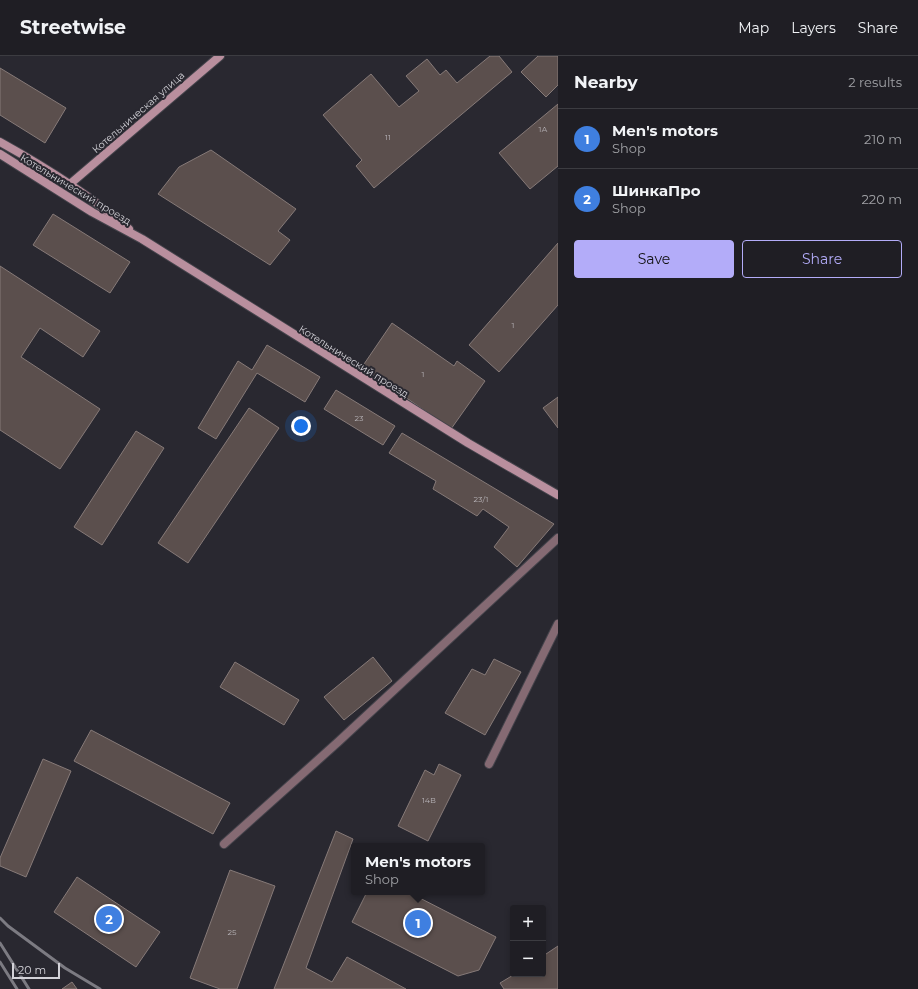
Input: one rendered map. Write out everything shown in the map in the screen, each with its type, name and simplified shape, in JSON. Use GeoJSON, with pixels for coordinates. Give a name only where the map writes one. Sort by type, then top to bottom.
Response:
{"type":"FeatureCollection","features":[{"type":"Feature","properties":{"kind":"street","name":"Котельническая улица"},"geometry":{"type":"LineString","coordinates":[[70,184],[220,56]]}},
{"type":"Feature","properties":{"kind":"street","name":"Котельнический проезд"},"geometry":{"type":"LineString","coordinates":[[0,142],[70,184],[114,215],[142,240]]}},
{"type":"Feature","properties":{"kind":"street","name":"Котельнический проезд"},"geometry":{"type":"LineString","coordinates":[[0,154],[92,212],[142,240],[468,443],[558,495]]}},
{"type":"Feature","properties":{"kind":"lane"},"geometry":{"type":"LineString","coordinates":[[224,844],[338,742],[558,538]]}},
{"type":"Feature","properties":{"kind":"lane"},"geometry":{"type":"LineString","coordinates":[[489,764],[558,624]]}},
{"type":"Feature","properties":{"kind":"building"},"geometry":{"type":"Polygon","coordinates":[[[490,56],[499,56],[512,72],[374,188],[356,166],[362,160],[323,115],[371,74],[399,107],[419,91],[406,76],[427,59],[440,75],[446,70],[457,83],[490,56]]]}},
{"type":"Feature","properties":{"kind":"building"},"geometry":{"type":"Polygon","coordinates":[[[538,56],[558,56],[558,85],[546,97],[521,72],[538,56]]]}},
{"type":"Feature","properties":{"kind":"building"},"geometry":{"type":"Polygon","coordinates":[[[0,68],[66,108],[45,143],[0,115],[0,68]]]}},
{"type":"Feature","properties":{"kind":"building"},"geometry":{"type":"Polygon","coordinates":[[[558,104],[558,166],[530,189],[499,153],[558,104]]]}},
{"type":"Feature","properties":{"kind":"building"},"geometry":{"type":"Polygon","coordinates":[[[211,150],[296,209],[278,231],[290,240],[270,265],[158,194],[179,167],[211,150]]]}},
{"type":"Feature","properties":{"kind":"building"},"geometry":{"type":"Polygon","coordinates":[[[53,214],[130,262],[110,293],[33,245],[53,214]]]}},
{"type":"Feature","properties":{"kind":"building"},"geometry":{"type":"Polygon","coordinates":[[[558,243],[558,305],[499,372],[469,345],[558,243]]]}},
{"type":"Feature","properties":{"kind":"building"},"geometry":{"type":"Polygon","coordinates":[[[0,266],[100,331],[83,357],[40,328],[21,357],[100,409],[60,469],[0,430],[0,266]]]}},
{"type":"Feature","properties":{"kind":"building"},"geometry":{"type":"Polygon","coordinates":[[[392,323],[454,366],[457,361],[485,381],[451,429],[362,367],[392,323]]]}},
{"type":"Feature","properties":{"kind":"building"},"geometry":{"type":"Polygon","coordinates":[[[267,345],[320,377],[305,402],[257,373],[216,439],[198,428],[238,361],[252,370],[267,345]]]}},
{"type":"Feature","properties":{"kind":"building"},"geometry":{"type":"Polygon","coordinates":[[[336,390],[395,426],[383,445],[324,409],[336,390]]]}},
{"type":"Feature","properties":{"kind":"building"},"geometry":{"type":"Polygon","coordinates":[[[558,397],[558,428],[543,408],[558,397]]]}},
{"type":"Feature","properties":{"kind":"building"},"geometry":{"type":"Polygon","coordinates":[[[249,408],[279,428],[188,563],[158,543],[249,408]]]}},
{"type":"Feature","properties":{"kind":"building"},"geometry":{"type":"Polygon","coordinates":[[[136,431],[164,448],[102,545],[74,527],[136,431]]]}},
{"type":"Feature","properties":{"kind":"building"},"geometry":{"type":"Polygon","coordinates":[[[402,433],[554,524],[517,567],[494,547],[509,527],[483,509],[477,516],[433,489],[436,481],[389,453],[402,433]]]}},
{"type":"Feature","properties":{"kind":"building"},"geometry":{"type":"Polygon","coordinates":[[[373,657],[392,681],[344,720],[324,697],[373,657]]]}},
{"type":"Feature","properties":{"kind":"building"},"geometry":{"type":"Polygon","coordinates":[[[494,659],[521,672],[485,735],[445,713],[472,669],[485,675],[494,659]]]}},
{"type":"Feature","properties":{"kind":"building"},"geometry":{"type":"Polygon","coordinates":[[[235,662],[299,700],[284,725],[220,687],[235,662]]]}},
{"type":"Feature","properties":{"kind":"building"},"geometry":{"type":"Polygon","coordinates":[[[91,730],[230,803],[213,834],[74,761],[91,730]]]}},
{"type":"Feature","properties":{"kind":"building"},"geometry":{"type":"Polygon","coordinates":[[[43,759],[71,771],[26,877],[0,866],[0,858],[43,759]]]}},
{"type":"Feature","properties":{"kind":"building"},"geometry":{"type":"Polygon","coordinates":[[[439,764],[461,775],[428,841],[398,826],[425,770],[434,775],[439,764]]]}},
{"type":"Feature","properties":{"kind":"building"},"geometry":{"type":"Polygon","coordinates":[[[336,831],[353,839],[306,968],[332,982],[347,957],[406,989],[274,989],[336,831]]]}},
{"type":"Feature","properties":{"kind":"building"},"geometry":{"type":"Polygon","coordinates":[[[230,870],[275,886],[237,989],[220,989],[190,978],[230,870]]]}},
{"type":"Feature","properties":{"kind":"building"},"geometry":{"type":"Polygon","coordinates":[[[77,877],[160,932],[136,967],[54,912],[77,877]]]}},
{"type":"Feature","properties":{"kind":"building"},"geometry":{"type":"Polygon","coordinates":[[[366,895],[414,895],[496,937],[479,970],[458,976],[352,922],[366,895]]]}},
{"type":"Feature","properties":{"kind":"building"},"geometry":{"type":"Polygon","coordinates":[[[558,946],[558,989],[504,989],[500,983],[510,977],[546,977],[546,954],[558,946]]]}},
{"type":"Feature","properties":{"kind":"building"},"geometry":{"type":"Polygon","coordinates":[[[72,982],[77,989],[62,989],[72,982]]]}},
{"type":"Feature","properties":{"kind":"railway"},"geometry":{"type":"LineString","coordinates":[[0,918],[8,926],[65,968],[100,989]]}},
{"type":"Feature","properties":{"kind":"railway"},"geometry":{"type":"LineString","coordinates":[[0,943],[29,989]]}},
{"type":"Feature","properties":{"kind":"railway"},"geometry":{"type":"LineString","coordinates":[[0,962],[17,989]]}},
{"type":"Feature","properties":{"kind":"place","name":"ШинкаПро"},"geometry":{"type":"Point","coordinates":[109,919]}},
{"type":"Feature","properties":{"kind":"place","name":"Men's motors"},"geometry":{"type":"Point","coordinates":[418,923]}}]}
